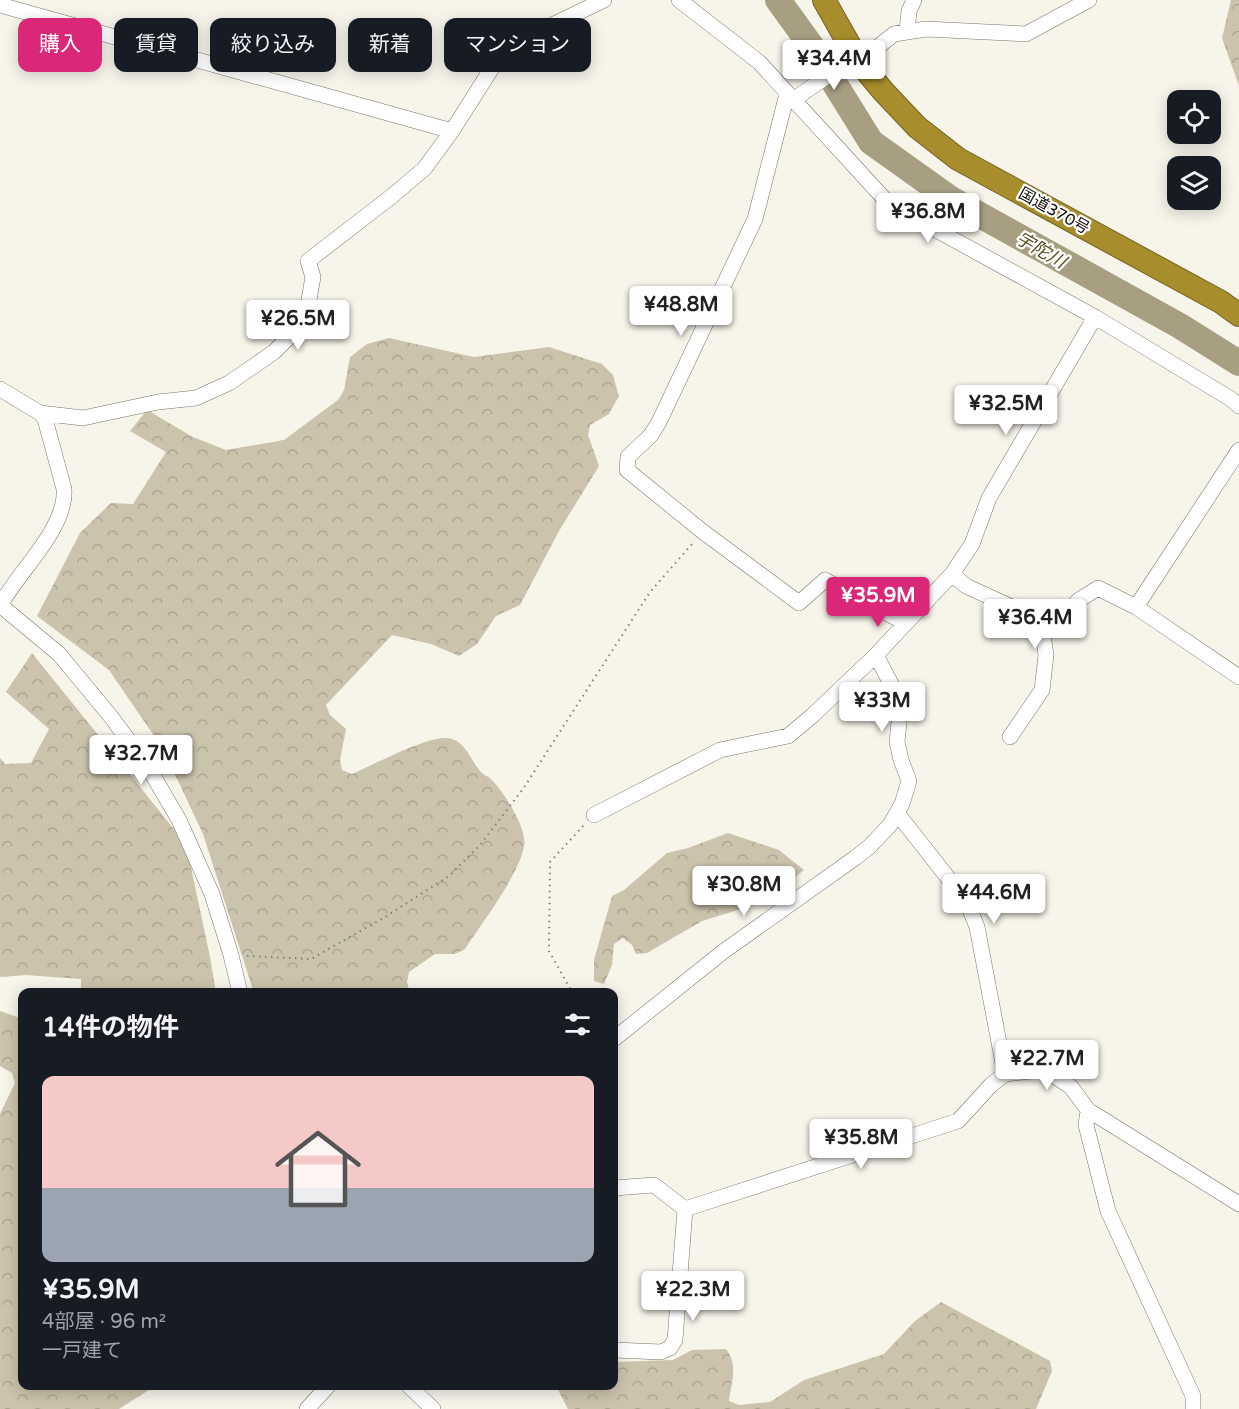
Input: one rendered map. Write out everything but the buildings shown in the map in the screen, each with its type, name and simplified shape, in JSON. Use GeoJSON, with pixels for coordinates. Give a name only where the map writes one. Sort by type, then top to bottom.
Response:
{"type":"FeatureCollection","features":[{"type":"Feature","properties":{"kind":"highway","name":"国道370号"},"geometry":{"type":"LineString","coordinates":[[824,0],[854,60],[917,127],[958,159],[1221,302],[1239,315]]}},
{"type":"Feature","properties":{"kind":"street"},"geometry":{"type":"LineString","coordinates":[[0,389],[40,412],[83,418],[158,402],[196,398],[229,383],[274,352],[301,325],[308,305],[313,276],[308,261],[424,169],[452,132],[497,60],[517,42],[604,0]]}},
{"type":"Feature","properties":{"kind":"street"},"geometry":{"type":"LineString","coordinates":[[679,0],[759,62],[793,96],[889,204],[1095,317],[1239,406]]}},
{"type":"Feature","properties":{"kind":"street"},"geometry":{"type":"LineString","coordinates":[[908,31],[909,11],[914,0]]}},
{"type":"Feature","properties":{"kind":"street"},"geometry":{"type":"LineString","coordinates":[[905,623],[825,580],[799,603],[702,531],[627,470],[628,457],[651,435],[659,422],[754,219],[793,96],[894,34],[926,29],[1026,34],[1089,0]]}},
{"type":"Feature","properties":{"kind":"street"},"geometry":{"type":"LineString","coordinates":[[0,5],[452,132]]}},
{"type":"Feature","properties":{"kind":"street"},"geometry":{"type":"LineString","coordinates":[[594,814],[720,750],[788,736],[876,655],[952,574],[972,544],[989,498],[1095,317]]}},
{"type":"Feature","properties":{"kind":"street"},"geometry":{"type":"LineString","coordinates":[[40,412],[49,432],[65,500],[56,524],[0,605],[59,654],[112,718],[148,767],[179,820],[207,883],[231,955],[239,988]]}},
{"type":"Feature","properties":{"kind":"street"},"geometry":{"type":"LineString","coordinates":[[1136,607],[1239,450]]}},
{"type":"Feature","properties":{"kind":"street"},"geometry":{"type":"LineString","coordinates":[[952,574],[966,586],[1016,609],[1043,635],[1046,655],[1042,690],[1010,737]]}},
{"type":"Feature","properties":{"kind":"street"},"geometry":{"type":"LineString","coordinates":[[1043,635],[1079,600],[1098,588],[1136,607],[1239,677]]}},
{"type":"Feature","properties":{"kind":"street"},"geometry":{"type":"LineString","coordinates":[[618,1036],[724,951],[862,853],[890,825],[902,804],[909,781],[897,742],[901,703],[876,655]]}},
{"type":"Feature","properties":{"kind":"street"},"geometry":{"type":"LineString","coordinates":[[897,813],[967,902],[977,927],[1005,1074]]}},
{"type":"Feature","properties":{"kind":"street"},"geometry":{"type":"LineString","coordinates":[[685,1209],[958,1120],[991,1085],[1005,1074],[1041,1071],[1071,1087],[1088,1110],[1239,1204]]}},
{"type":"Feature","properties":{"kind":"street"},"geometry":{"type":"LineString","coordinates":[[1088,1110],[1086,1125],[1108,1211],[1193,1396],[1193,1409]]}},
{"type":"Feature","properties":{"kind":"street"},"geometry":{"type":"LineString","coordinates":[[618,1188],[654,1185],[685,1209]]}},
{"type":"Feature","properties":{"kind":"street"},"geometry":{"type":"LineString","coordinates":[[618,1350],[661,1352],[670,1348],[675,1340],[685,1209]]}},
{"type":"Feature","properties":{"kind":"street"},"geometry":{"type":"LineString","coordinates":[[307,1409],[324,1390]]}},
{"type":"Feature","properties":{"kind":"street"},"geometry":{"type":"LineString","coordinates":[[413,1390],[433,1409]]}},
{"type":"Feature","properties":{"kind":"path"},"geometry":{"type":"LineString","coordinates":[[231,955],[311,959],[385,917],[449,876],[480,845],[523,789],[650,592],[702,531]]}},
{"type":"Feature","properties":{"kind":"path"},"geometry":{"type":"LineString","coordinates":[[570,988],[549,951],[550,862],[594,814]]}},
{"type":"Feature","properties":{"kind":"green space"},"geometry":{"type":"Polygon","coordinates":[[[1231,0],[1239,0],[1239,86],[1222,38],[1231,0]]]}},
{"type":"Feature","properties":{"kind":"green space"},"geometry":{"type":"Polygon","coordinates":[[[389,338],[474,357],[549,347],[602,364],[613,375],[619,396],[609,414],[590,425],[588,435],[599,466],[559,531],[520,605],[496,616],[477,644],[459,656],[431,644],[392,635],[326,705],[330,715],[346,729],[340,760],[342,770],[352,774],[425,742],[446,738],[458,742],[480,771],[491,779],[519,821],[524,847],[515,872],[490,913],[465,949],[455,954],[435,954],[409,972],[409,988],[252,988],[203,834],[163,749],[109,670],[37,616],[80,533],[111,503],[133,504],[166,452],[130,431],[147,410],[193,437],[226,450],[284,440],[338,400],[344,390],[350,357],[367,344],[389,338]]]}},
{"type":"Feature","properties":{"kind":"green space"},"geometry":{"type":"Polygon","coordinates":[[[32,653],[186,844],[215,988],[81,988],[81,979],[26,975],[0,977],[0,758],[5,764],[31,763],[49,729],[6,692],[32,653]]]}},
{"type":"Feature","properties":{"kind":"green space"},"geometry":{"type":"Polygon","coordinates":[[[728,833],[779,850],[804,870],[764,902],[702,921],[647,953],[636,954],[632,945],[623,938],[614,944],[612,965],[604,984],[594,981],[594,960],[612,896],[624,890],[667,853],[728,833]]]}},
{"type":"Feature","properties":{"kind":"green space"},"geometry":{"type":"Polygon","coordinates":[[[0,1011],[18,1017],[18,1390],[149,1390],[119,1409],[0,1409],[0,1114],[15,1083],[12,1073],[0,1066],[0,1011]]]}},
{"type":"Feature","properties":{"kind":"green space"},"geometry":{"type":"Polygon","coordinates":[[[941,1302],[1050,1361],[1052,1371],[1036,1409],[568,1409],[558,1390],[618,1390],[618,1362],[673,1360],[692,1350],[726,1349],[733,1367],[729,1401],[739,1405],[770,1402],[804,1380],[884,1354],[915,1321],[941,1302]]]}},
{"type":"Feature","properties":{"kind":"waterway","name":"宇陀川"},"geometry":{"type":"LineString","coordinates":[[778,0],[812,47],[871,142],[951,199],[1180,326],[1239,363]]}}]}
